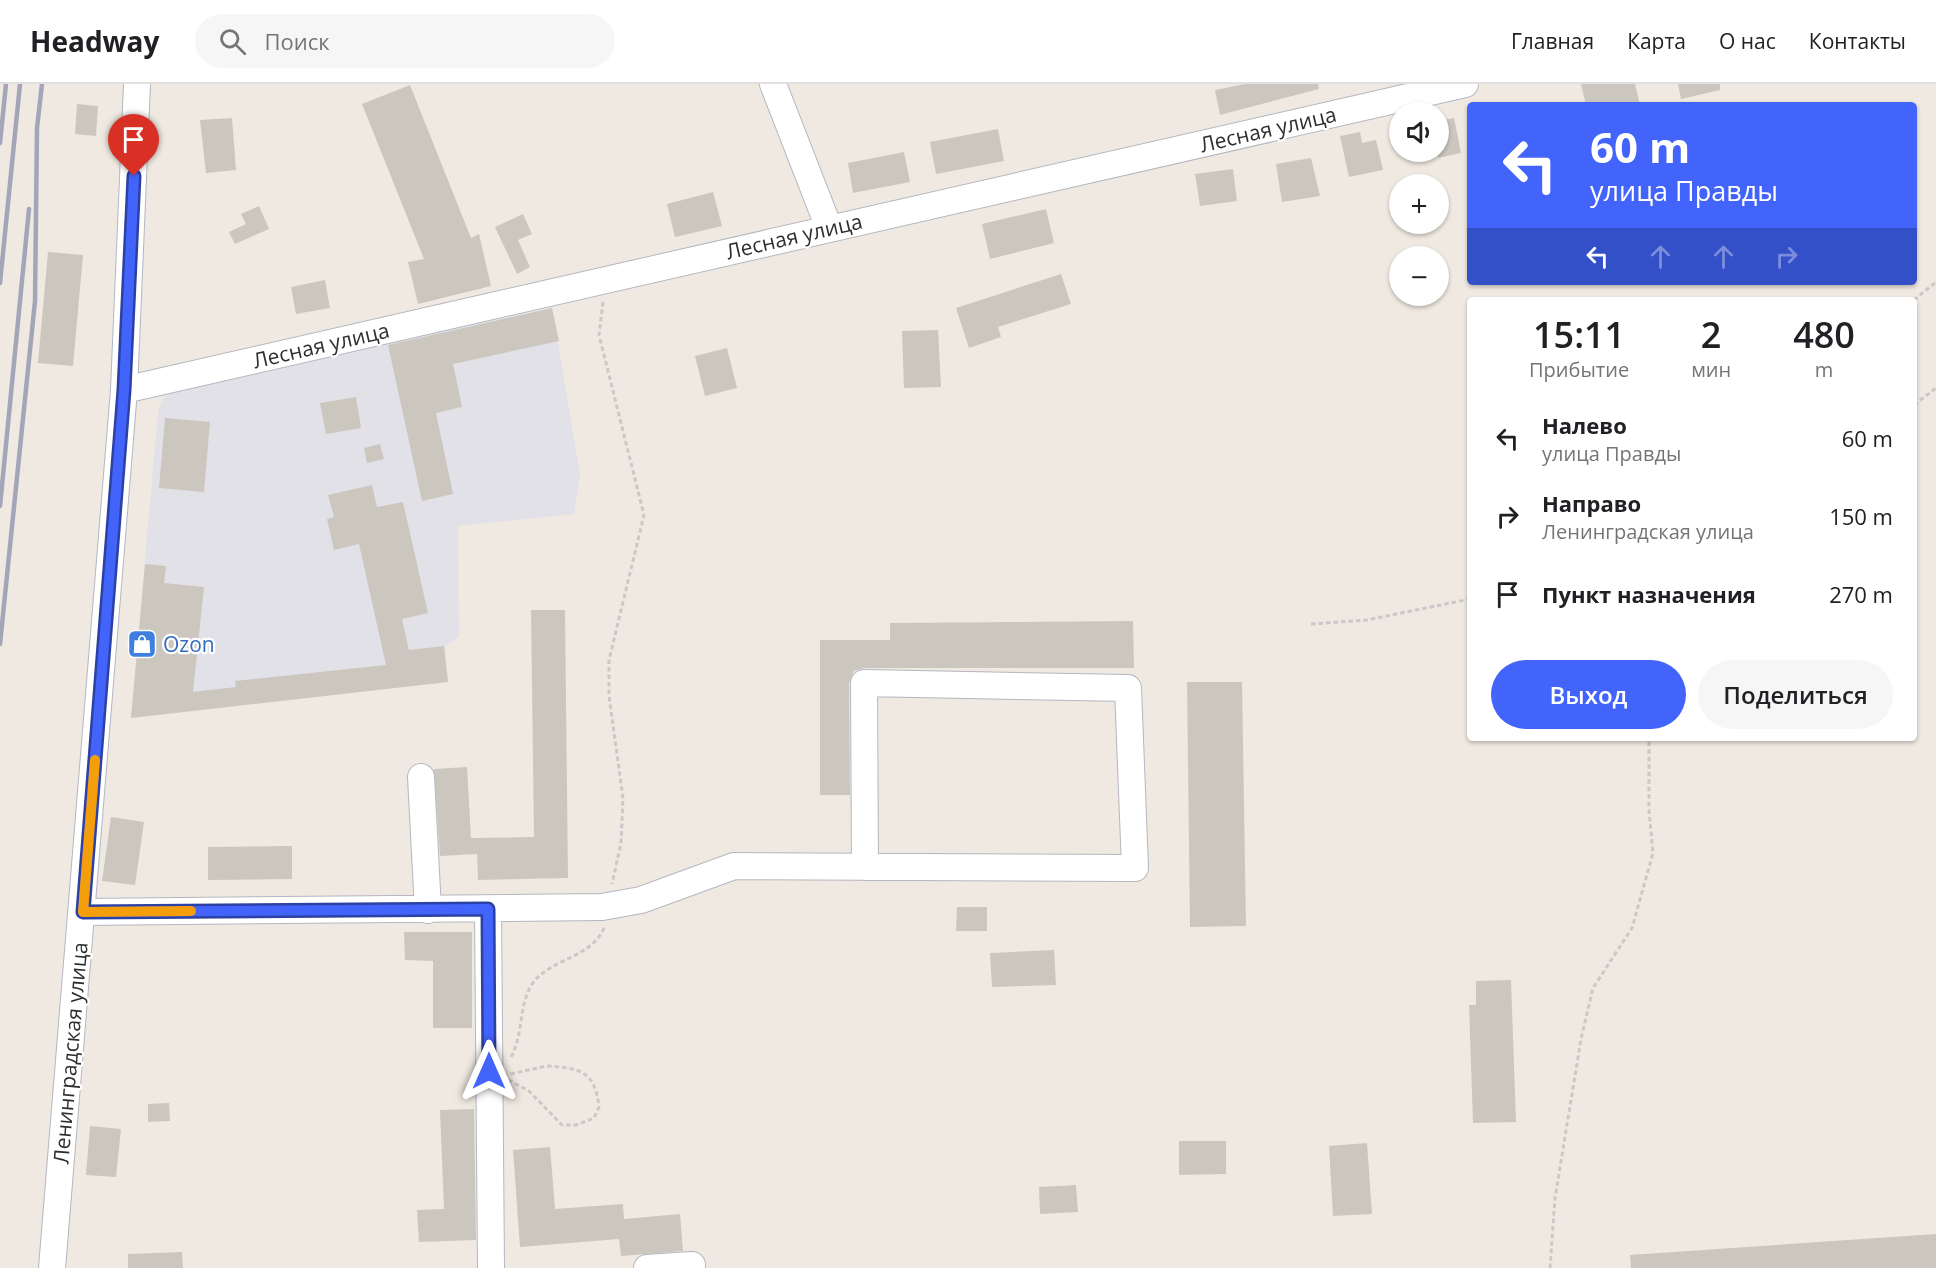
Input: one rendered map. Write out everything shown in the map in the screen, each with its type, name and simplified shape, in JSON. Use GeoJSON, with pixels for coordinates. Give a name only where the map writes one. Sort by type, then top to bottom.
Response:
{"type":"FeatureCollection","features":[{"type":"Feature","properties":{"kind":"street","name":"Ленинградская улица"},"geometry":{"type":"LineString","coordinates":[[52,1268],[83,912],[124,390],[137,84]]}},
{"type":"Feature","properties":{"kind":"street"},"geometry":{"type":"LineString","coordinates":[[773,84],[829,228]]}},
{"type":"Feature","properties":{"kind":"street","name":"Лесная улица"},"geometry":{"type":"LineString","coordinates":[[124,390],[1466,84]]}},
{"type":"Feature","properties":{"kind":"street"},"geometry":{"type":"LineString","coordinates":[[83,912],[428,910],[609,906],[640,900],[734,866],[865,867],[1135,868],[1128,688],[864,683],[865,867]]}},
{"type":"Feature","properties":{"kind":"street"},"geometry":{"type":"LineString","coordinates":[[421,777],[428,910]]}},
{"type":"Feature","properties":{"kind":"street"},"geometry":{"type":"LineString","coordinates":[[488,909],[495,1085],[491,1268]]}},
{"type":"Feature","properties":{"kind":"street"},"geometry":{"type":"LineString","coordinates":[[647,1268],[692,1265]]}},
{"type":"Feature","properties":{"kind":"path"},"geometry":{"type":"LineString","coordinates":[[509,1061],[521,1033],[529,988],[550,967],[589,948],[607,921],[621,843],[623,798],[609,696],[609,660],[644,515],[599,335],[605,280]]}},
{"type":"Feature","properties":{"kind":"path"},"geometry":{"type":"LineString","coordinates":[[1917,298],[1936,282]]}},
{"type":"Feature","properties":{"kind":"path"},"geometry":{"type":"LineString","coordinates":[[1917,403],[1936,388]]}},
{"type":"Feature","properties":{"kind":"path"},"geometry":{"type":"LineString","coordinates":[[1311,624],[1367,620],[1467,600]]}},
{"type":"Feature","properties":{"kind":"path"},"geometry":{"type":"LineString","coordinates":[[1550,1268],[1555,1198],[1581,1040],[1593,988],[1632,928],[1653,853],[1649,811],[1649,741]]}},
{"type":"Feature","properties":{"kind":"path"},"geometry":{"type":"LineString","coordinates":[[547,1066],[576,1069],[593,1081],[599,1107],[594,1118],[576,1125],[562,1125],[529,1091],[495,1085],[547,1066]]}},
{"type":"Feature","properties":{"kind":"path"},"geometry":{"type":"LineString","coordinates":[[495,1085],[505,1068]]}},
{"type":"Feature","properties":{"kind":"shaded area"},"geometry":{"type":"Polygon","coordinates":[[[552,308],[580,474],[574,514],[458,526],[459,637],[445,646],[448,682],[131,718],[158,412],[163,399],[170,392],[552,308]]]}},
{"type":"Feature","properties":{"kind":"building"},"geometry":{"type":"Polygon","coordinates":[[[1245,84],[1318,84],[1319,89],[1220,115],[1215,90],[1245,84]]]}},
{"type":"Feature","properties":{"kind":"building"},"geometry":{"type":"Polygon","coordinates":[[[1581,84],[1635,84],[1639,102],[1585,102],[1581,84]]]}},
{"type":"Feature","properties":{"kind":"building"},"geometry":{"type":"Polygon","coordinates":[[[1678,84],[1720,84],[1720,90],[1681,99],[1678,84]]]}},
{"type":"Feature","properties":{"kind":"building"},"geometry":{"type":"Polygon","coordinates":[[[410,85],[471,238],[479,234],[491,286],[418,304],[408,262],[424,259],[362,104],[410,85]]]}},
{"type":"Feature","properties":{"kind":"building"},"geometry":{"type":"Polygon","coordinates":[[[77,104],[98,106],[96,136],[75,134],[77,104]]]}},
{"type":"Feature","properties":{"kind":"building"},"geometry":{"type":"Polygon","coordinates":[[[232,118],[236,170],[206,173],[200,120],[232,118]]]}},
{"type":"Feature","properties":{"kind":"building"},"geometry":{"type":"Polygon","coordinates":[[[1454,118],[1461,153],[1449,156],[1449,119],[1454,118]]]}},
{"type":"Feature","properties":{"kind":"building"},"geometry":{"type":"Polygon","coordinates":[[[998,129],[1004,161],[936,174],[930,142],[998,129]]]}},
{"type":"Feature","properties":{"kind":"building"},"geometry":{"type":"Polygon","coordinates":[[[1360,132],[1362,143],[1376,140],[1383,170],[1349,177],[1340,136],[1360,132]]]}},
{"type":"Feature","properties":{"kind":"building"},"geometry":{"type":"Polygon","coordinates":[[[904,152],[910,182],[853,193],[848,163],[904,152]]]}},
{"type":"Feature","properties":{"kind":"building"},"geometry":{"type":"Polygon","coordinates":[[[1311,158],[1320,196],[1282,202],[1276,164],[1311,158]]]}},
{"type":"Feature","properties":{"kind":"building"},"geometry":{"type":"Polygon","coordinates":[[[1233,169],[1237,201],[1200,206],[1195,174],[1233,169]]]}},
{"type":"Feature","properties":{"kind":"building"},"geometry":{"type":"Polygon","coordinates":[[[713,192],[722,226],[675,237],[667,204],[713,192]]]}},
{"type":"Feature","properties":{"kind":"building"},"geometry":{"type":"Polygon","coordinates":[[[259,206],[269,229],[235,244],[229,232],[246,224],[241,214],[259,206]]]}},
{"type":"Feature","properties":{"kind":"building"},"geometry":{"type":"Polygon","coordinates":[[[1046,209],[1054,243],[990,259],[982,224],[1046,209]]]}},
{"type":"Feature","properties":{"kind":"building"},"geometry":{"type":"Polygon","coordinates":[[[523,214],[532,234],[518,240],[530,267],[517,274],[495,227],[523,214]]]}},
{"type":"Feature","properties":{"kind":"building"},"geometry":{"type":"Polygon","coordinates":[[[48,252],[83,255],[73,366],[38,363],[48,252]]]}},
{"type":"Feature","properties":{"kind":"building"},"geometry":{"type":"Polygon","coordinates":[[[1061,274],[1071,304],[998,327],[1001,337],[969,348],[956,308],[1061,274]]]}},
{"type":"Feature","properties":{"kind":"building"},"geometry":{"type":"Polygon","coordinates":[[[325,280],[330,308],[296,314],[291,287],[325,280]]]}},
{"type":"Feature","properties":{"kind":"building"},"geometry":{"type":"Polygon","coordinates":[[[552,308],[559,341],[453,364],[462,407],[436,413],[453,494],[422,501],[388,345],[552,308]]]}},
{"type":"Feature","properties":{"kind":"building"},"geometry":{"type":"Polygon","coordinates":[[[938,330],[941,387],[904,388],[902,331],[938,330]]]}},
{"type":"Feature","properties":{"kind":"building"},"geometry":{"type":"Polygon","coordinates":[[[727,348],[737,388],[705,396],[695,356],[727,348]]]}},
{"type":"Feature","properties":{"kind":"building"},"geometry":{"type":"Polygon","coordinates":[[[356,397],[361,428],[326,434],[320,403],[356,397]]]}},
{"type":"Feature","properties":{"kind":"building"},"geometry":{"type":"Polygon","coordinates":[[[165,418],[210,422],[204,492],[159,488],[165,418]]]}},
{"type":"Feature","properties":{"kind":"building"},"geometry":{"type":"Polygon","coordinates":[[[380,444],[384,459],[367,463],[364,448],[380,444]]]}},
{"type":"Feature","properties":{"kind":"building"},"geometry":{"type":"Polygon","coordinates":[[[372,485],[377,507],[403,502],[428,613],[402,619],[409,650],[444,646],[448,682],[131,718],[145,564],[166,566],[164,583],[204,587],[193,692],[236,687],[235,681],[386,665],[359,544],[334,550],[327,519],[334,517],[328,495],[372,485]]]}},
{"type":"Feature","properties":{"kind":"building"},"geometry":{"type":"Polygon","coordinates":[[[531,610],[565,610],[568,878],[478,880],[477,854],[440,856],[434,769],[467,767],[471,838],[534,837],[531,610]]]}},
{"type":"Feature","properties":{"kind":"building"},"geometry":{"type":"Polygon","coordinates":[[[1133,621],[1134,668],[864,668],[854,671],[849,683],[850,795],[820,795],[820,640],[890,640],[890,623],[1133,621]]]}},
{"type":"Feature","properties":{"kind":"building"},"geometry":{"type":"Polygon","coordinates":[[[1187,682],[1242,682],[1246,926],[1190,927],[1187,682]]]}},
{"type":"Feature","properties":{"kind":"building"},"geometry":{"type":"Polygon","coordinates":[[[111,817],[144,822],[135,885],[102,881],[111,817]]]}},
{"type":"Feature","properties":{"kind":"building"},"geometry":{"type":"Polygon","coordinates":[[[292,846],[292,879],[208,880],[208,847],[292,846]]]}},
{"type":"Feature","properties":{"kind":"building"},"geometry":{"type":"Polygon","coordinates":[[[957,907],[987,907],[987,931],[956,931],[957,907]]]}},
{"type":"Feature","properties":{"kind":"building"},"geometry":{"type":"Polygon","coordinates":[[[404,932],[472,932],[472,1028],[433,1028],[433,961],[405,960],[404,932]]]}},
{"type":"Feature","properties":{"kind":"building"},"geometry":{"type":"Polygon","coordinates":[[[1054,950],[1056,985],[992,987],[990,953],[1054,950]]]}},
{"type":"Feature","properties":{"kind":"building"},"geometry":{"type":"Polygon","coordinates":[[[1511,980],[1516,1122],[1473,1123],[1469,1005],[1476,1005],[1476,981],[1511,980]]]}},
{"type":"Feature","properties":{"kind":"building"},"geometry":{"type":"Polygon","coordinates":[[[169,1103],[170,1121],[148,1122],[148,1104],[169,1103]]]}},
{"type":"Feature","properties":{"kind":"building"},"geometry":{"type":"Polygon","coordinates":[[[474,1109],[476,1240],[419,1242],[417,1210],[444,1209],[440,1110],[474,1109]]]}},
{"type":"Feature","properties":{"kind":"building"},"geometry":{"type":"Polygon","coordinates":[[[90,1126],[121,1129],[116,1177],[86,1175],[90,1126]]]}},
{"type":"Feature","properties":{"kind":"building"},"geometry":{"type":"Polygon","coordinates":[[[1179,1141],[1226,1141],[1226,1174],[1179,1175],[1179,1141]]]}},
{"type":"Feature","properties":{"kind":"building"},"geometry":{"type":"Polygon","coordinates":[[[1367,1143],[1372,1214],[1333,1216],[1329,1146],[1367,1143]]]}},
{"type":"Feature","properties":{"kind":"building"},"geometry":{"type":"Polygon","coordinates":[[[550,1147],[555,1209],[623,1204],[624,1219],[680,1214],[683,1251],[621,1256],[619,1239],[520,1247],[513,1150],[550,1147]]]}},
{"type":"Feature","properties":{"kind":"building"},"geometry":{"type":"Polygon","coordinates":[[[1076,1185],[1078,1212],[1040,1214],[1039,1187],[1076,1185]]]}},
{"type":"Feature","properties":{"kind":"building"},"geometry":{"type":"Polygon","coordinates":[[[1936,1234],[1936,1268],[1631,1268],[1630,1255],[1936,1234]]]}},
{"type":"Feature","properties":{"kind":"building"},"geometry":{"type":"Polygon","coordinates":[[[182,1252],[183,1268],[128,1268],[128,1254],[182,1252]]]}},
{"type":"Feature","properties":{"kind":"railway"},"geometry":{"type":"LineString","coordinates":[[0,143],[6,84]]}},
{"type":"Feature","properties":{"kind":"railway"},"geometry":{"type":"LineString","coordinates":[[0,283],[20,84]]}},
{"type":"Feature","properties":{"kind":"railway"},"geometry":{"type":"LineString","coordinates":[[0,644],[35,301],[37,128],[42,84]]}},
{"type":"Feature","properties":{"kind":"railway"},"geometry":{"type":"LineString","coordinates":[[0,506],[29,209]]}},
{"type":"Feature","properties":{"kind":"slow traffic"},"geometry":{"type":"LineString","coordinates":[[95,760],[83,912],[191,911]]}},
{"type":"Feature","properties":{"kind":"place","name":"Ozon"},"geometry":{"type":"Point","coordinates":[142,644]}},
{"type":"Feature","properties":{"kind":"route"},"geometry":{"type":"LineString","coordinates":[[134,176],[124,390],[83,912],[488,909],[489,1071]]}}]}
